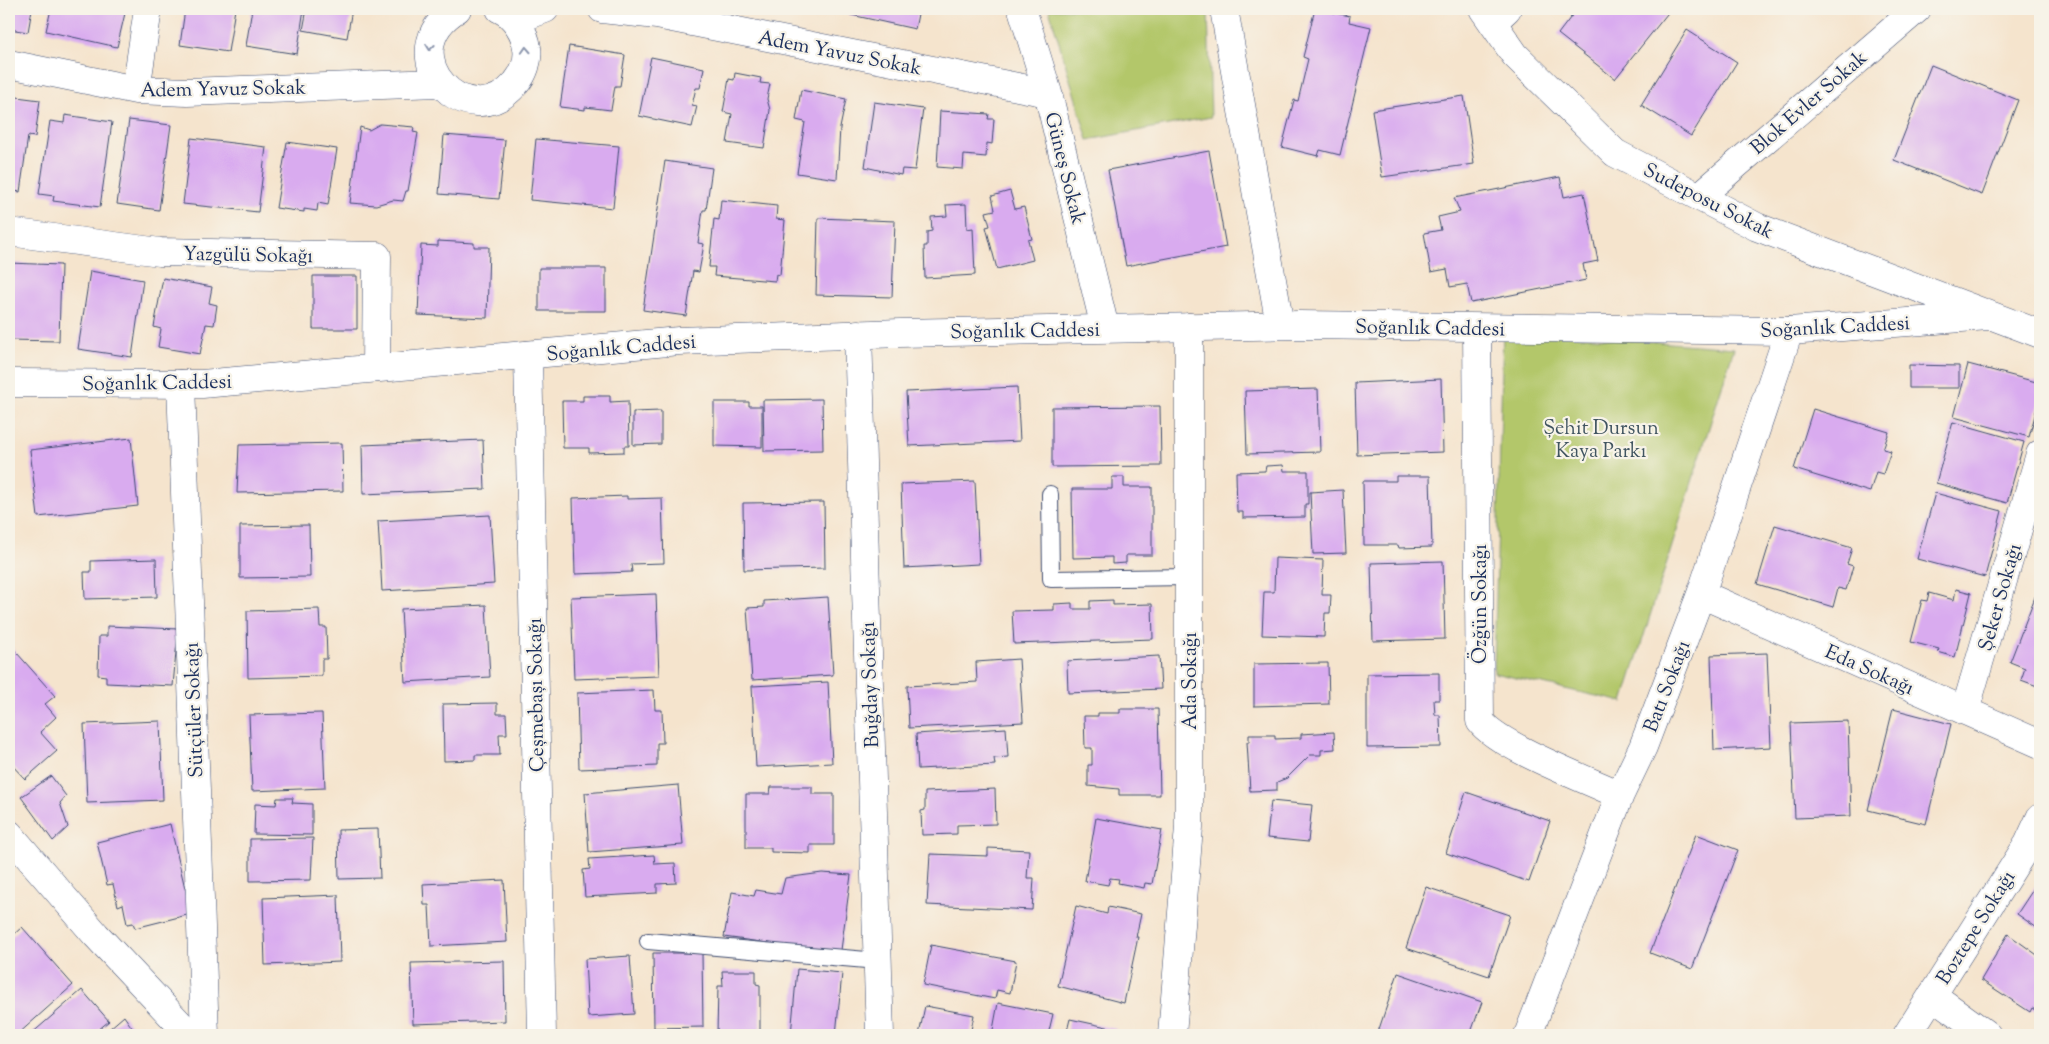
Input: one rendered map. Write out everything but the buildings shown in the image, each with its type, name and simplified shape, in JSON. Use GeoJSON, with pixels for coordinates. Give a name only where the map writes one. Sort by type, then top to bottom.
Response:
{"type":"FeatureCollection","features":[{"type":"Feature","properties":{"kind":"street"},"geometry":{"type":"LineString","coordinates":[[136,90],[148,9]]}},
{"type":"Feature","properties":{"kind":"street"},"geometry":{"type":"LineString","coordinates":[[507,14],[545,9]]}},
{"type":"Feature","properties":{"kind":"street","name":"Adem Yavuz Sokak"},"geometry":{"type":"LineString","coordinates":[[602,9],[658,12],[1048,93]]}},
{"type":"Feature","properties":{"kind":"street","name":"Güneş Sokak"},"geometry":{"type":"LineString","coordinates":[[1022,9],[1048,93],[1105,328]]}},
{"type":"Feature","properties":{"kind":"street"},"geometry":{"type":"LineString","coordinates":[[1224,9],[1231,59],[1280,325]]}},
{"type":"Feature","properties":{"kind":"street","name":"Blok Evler Sokak"},"geometry":{"type":"LineString","coordinates":[[1700,196],[1916,9]]}},
{"type":"Feature","properties":{"kind":"street"},"geometry":{"type":"LineString","coordinates":[[447,11],[430,41],[432,70],[439,83],[450,93],[472,101],[496,99],[510,91],[520,79],[526,64],[527,48],[523,33],[507,14]]}},
{"type":"Feature","properties":{"kind":"street","name":"Sudeposu Sokak"},"geometry":{"type":"LineString","coordinates":[[1494,13],[1515,55],[1615,152],[1757,227],[1988,316]]}},
{"type":"Feature","properties":{"kind":"street","name":"Adem Yavuz Sokak"},"geometry":{"type":"LineString","coordinates":[[9,64],[136,90],[187,92],[439,83]]}},
{"type":"Feature","properties":{"kind":"street","name":"Yazgülü Sokağı"},"geometry":{"type":"LineString","coordinates":[[9,232],[160,252],[377,256],[376,368]]}},
{"type":"Feature","properties":{"kind":"street","name":"Soğanlık Caddesi"},"geometry":{"type":"LineString","coordinates":[[9,383],[181,384],[679,342],[858,334],[1105,328],[1280,325],[1789,331],[1988,316],[2040,334]]}},
{"type":"Feature","properties":{"kind":"street","name":"Ada Sokağı"},"geometry":{"type":"LineString","coordinates":[[1172,1035],[1189,827],[1189,327]]}},
{"type":"Feature","properties":{"kind":"street","name":"Özğün Sokağı"},"geometry":{"type":"LineString","coordinates":[[1476,328],[1480,721],[1488,731],[1506,742],[1620,795]]}},
{"type":"Feature","properties":{"kind":"street","name":"Batı Sokağı"},"geometry":{"type":"LineString","coordinates":[[1528,1035],[1620,795],[1642,747],[1700,594],[1789,331]]}},
{"type":"Feature","properties":{"kind":"street","name":"Buğday Sokağı"},"geometry":{"type":"LineString","coordinates":[[858,334],[880,1035]]}},
{"type":"Feature","properties":{"kind":"street","name":"Çeşmebaşı Sokağı"},"geometry":{"type":"LineString","coordinates":[[528,355],[542,1035]]}},
{"type":"Feature","properties":{"kind":"street","name":"Sütçüler Sokağı"},"geometry":{"type":"LineString","coordinates":[[181,384],[205,1035]]}},
{"type":"Feature","properties":{"kind":"street","name":"Şeker Sokağı"},"geometry":{"type":"LineString","coordinates":[[1965,711],[2040,454]]}},
{"type":"Feature","properties":{"kind":"street","name":"Eda Sokağı"},"geometry":{"type":"LineString","coordinates":[[1700,594],[2040,744]]}},
{"type":"Feature","properties":{"kind":"street","name":"Boztepe Sokağı"},"geometry":{"type":"LineString","coordinates":[[1907,1035],[1932,995],[2034,848],[2040,818]]}},
{"type":"Feature","properties":{"kind":"street"},"geometry":{"type":"LineString","coordinates":[[9,834],[96,935],[190,1035]]}},
{"type":"Feature","properties":{"kind":"street"},"geometry":{"type":"LineString","coordinates":[[1932,995],[1987,1035]]}},
{"type":"Feature","properties":{"kind":"lane"},"geometry":{"type":"LineString","coordinates":[[1050,494],[1050,579],[1189,577]]}},
{"type":"Feature","properties":{"kind":"lane"},"geometry":{"type":"LineString","coordinates":[[648,941],[878,961]]}},
{"type":"Feature","properties":{"kind":"green space"},"geometry":{"type":"Polygon","coordinates":[[[1049,9],[1208,9],[1211,117],[1088,140],[1049,9]]]}},
{"type":"Feature","properties":{"kind":"green space","name":"Şehit Dursun Kaya Parkı"},"geometry":{"type":"Polygon","coordinates":[[[1503,330],[1734,348],[1623,702],[1494,673],[1503,330]]]}}]}
